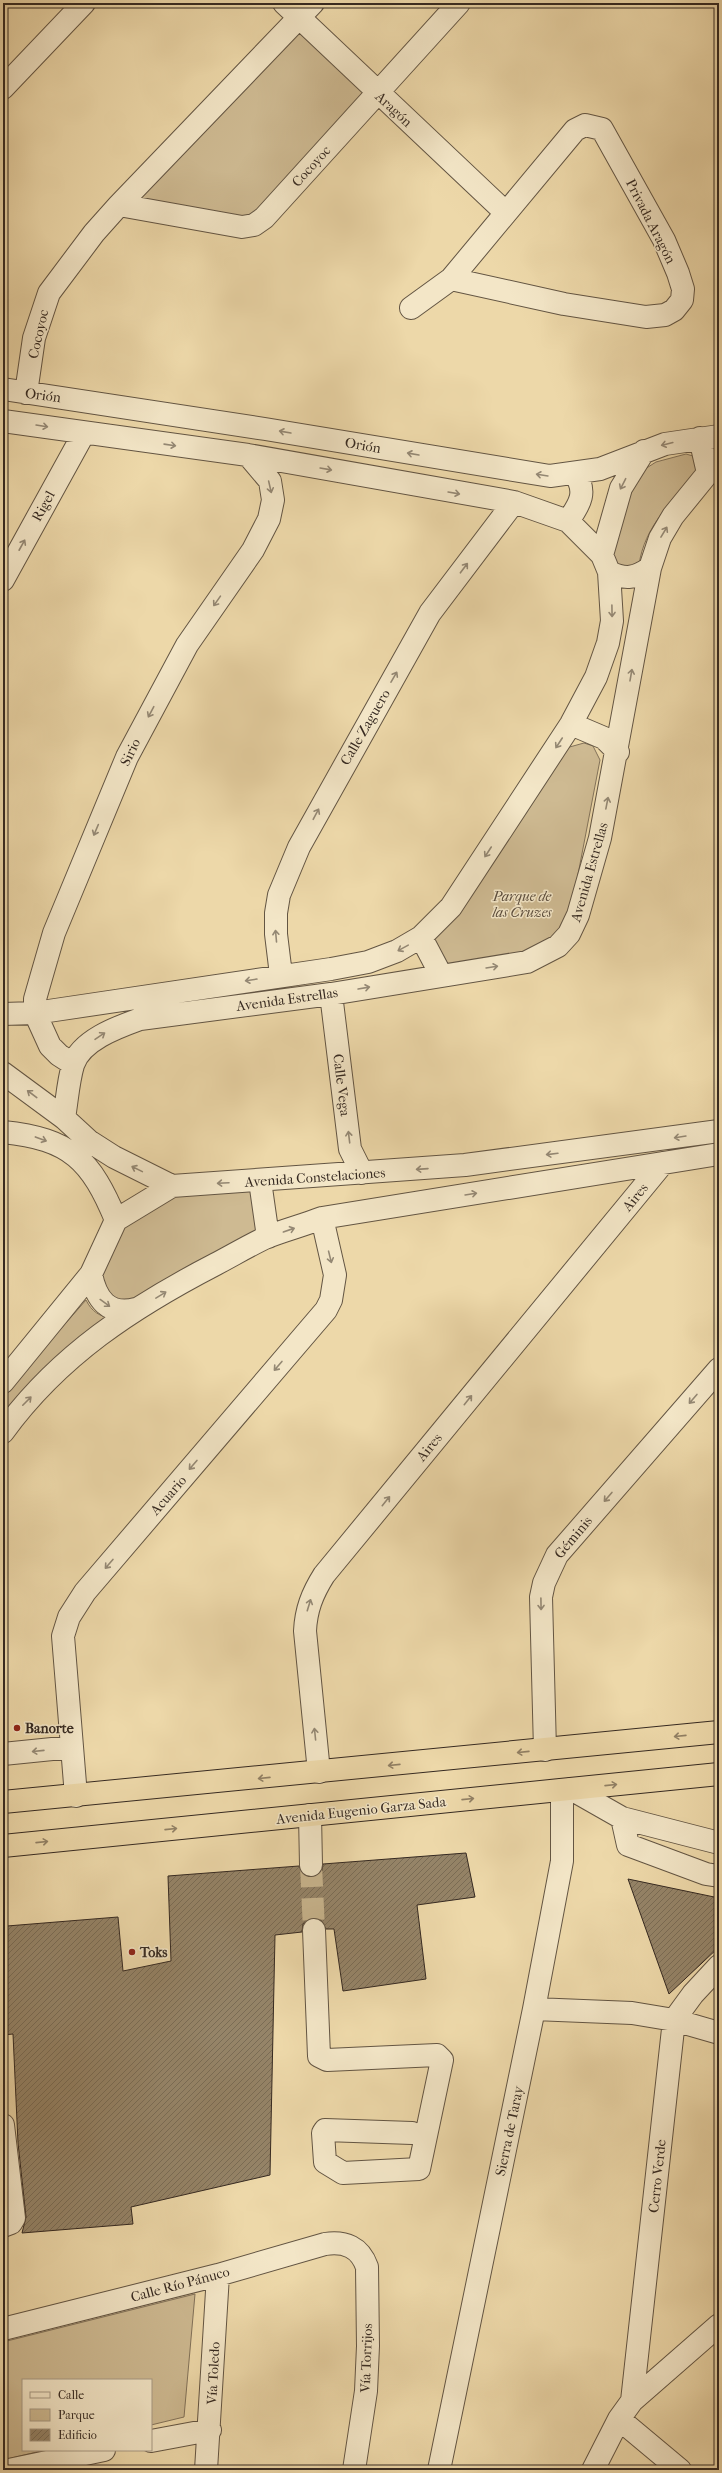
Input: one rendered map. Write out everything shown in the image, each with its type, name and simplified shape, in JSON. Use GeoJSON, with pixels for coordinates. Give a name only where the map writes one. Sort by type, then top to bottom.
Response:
{"type":"FeatureCollection","features":[{"type":"Feature","properties":{"kind":"highway"},"geometry":{"type":"LineString","coordinates":[[3,1802],[719,1732]]}},
{"type":"Feature","properties":{"kind":"highway","name":"Avenida Eugenio Garza Sada"},"geometry":{"type":"LineString","coordinates":[[3,1846],[719,1774]]}},
{"type":"Feature","properties":{"kind":"street"},"geometry":{"type":"LineString","coordinates":[[3,88],[84,3]]}},
{"type":"Feature","properties":{"kind":"street","name":"Cocoyoc"},"geometry":{"type":"LineString","coordinates":[[119,205],[242,227],[254,225],[264,218],[459,3]]}},
{"type":"Feature","properties":{"kind":"street","name":"Cocoyoc"},"geometry":{"type":"LineString","coordinates":[[26,393],[34,338],[48,293],[94,233],[298,8]]}},
{"type":"Feature","properties":{"kind":"street","name":"Aragón"},"geometry":{"type":"LineString","coordinates":[[298,8],[377,94],[505,212]]}},
{"type":"Feature","properties":{"kind":"street","name":"Privada Aragón"},"geometry":{"type":"LineString","coordinates":[[411,308],[451,279],[505,212],[575,130],[585,125],[602,130],[664,240],[683,289],[682,300],[674,310],[665,315],[646,317],[564,304],[451,279]]}},
{"type":"Feature","properties":{"kind":"street","name":"Orión"},"geometry":{"type":"LineString","coordinates":[[3,389],[265,428],[542,475],[574,473],[600,469],[644,451],[710,437]]}},
{"type":"Feature","properties":{"kind":"street"},"geometry":{"type":"LineString","coordinates":[[3,421],[248,455],[514,502],[568,521],[606,564],[627,578],[637,576],[650,568]]}},
{"type":"Feature","properties":{"kind":"street","name":"Rigel"},"geometry":{"type":"LineString","coordinates":[[3,580],[84,433]]}},
{"type":"Feature","properties":{"kind":"street"},"geometry":{"type":"LineString","coordinates":[[710,437],[714,472]]}},
{"type":"Feature","properties":{"kind":"street","name":"Avenida Estrellas"},"geometry":{"type":"LineString","coordinates":[[3,1014],[35,1013],[368,962],[397,951],[421,937],[451,907],[571,724],[596,677],[608,643],[612,621],[606,564],[620,488],[644,451]]}},
{"type":"Feature","properties":{"kind":"street","name":"Sirio"},"geometry":{"type":"LineString","coordinates":[[73,1064],[59,1055],[50,1046],[35,1013],[35,999],[54,934],[127,757],[187,645],[253,550],[269,520],[273,500],[270,481],[248,455]]}},
{"type":"Feature","properties":{"kind":"street","name":"Avenida Estrellas"},"geometry":{"type":"LineString","coordinates":[[73,1064],[87,1046],[100,1036],[113,1028],[140,1019],[331,994],[527,962],[553,949],[569,934],[578,915],[600,838],[618,752],[650,568],[660,538],[673,516],[714,472]]}},
{"type":"Feature","properties":{"kind":"street"},"geometry":{"type":"LineString","coordinates":[[568,521],[582,499],[582,489],[574,473]]}},
{"type":"Feature","properties":{"kind":"street","name":"Calle Zaguero"},"geometry":{"type":"LineString","coordinates":[[281,975],[276,934],[276,913],[279,895],[299,846],[430,613],[514,502]]}},
{"type":"Feature","properties":{"kind":"street"},"geometry":{"type":"LineString","coordinates":[[571,724],[604,738],[618,752]]}},
{"type":"Feature","properties":{"kind":"street"},"geometry":{"type":"LineString","coordinates":[[421,937],[441,975]]}},
{"type":"Feature","properties":{"kind":"street","name":"Calle Vega"},"geometry":{"type":"LineString","coordinates":[[331,994],[350,1149],[362,1173]]}},
{"type":"Feature","properties":{"kind":"street"},"geometry":{"type":"LineString","coordinates":[[64,1118],[73,1064]]}},
{"type":"Feature","properties":{"kind":"street"},"geometry":{"type":"LineString","coordinates":[[3,1072],[64,1118],[89,1141],[114,1157],[172,1186]]}},
{"type":"Feature","properties":{"kind":"street","name":"Avenida Constelaciones"},"geometry":{"type":"LineString","coordinates":[[116,1220],[172,1186],[260,1181],[465,1165],[719,1131]]}},
{"type":"Feature","properties":{"kind":"street"},"geometry":{"type":"LineString","coordinates":[[3,1132],[29,1134],[60,1146],[79,1158],[102,1187],[116,1220],[91,1274],[3,1382]]}},
{"type":"Feature","properties":{"kind":"street"},"geometry":{"type":"LineString","coordinates":[[3,1432],[22,1406],[74,1355],[108,1326],[193,1276],[268,1237],[322,1218],[719,1154]]}},
{"type":"Feature","properties":{"kind":"street","name":"Aires"},"geometry":{"type":"LineString","coordinates":[[319,1772],[305,1631],[306,1617],[316,1589],[324,1575],[663,1163]]}},
{"type":"Feature","properties":{"kind":"street"},"geometry":{"type":"LineString","coordinates":[[260,1181],[268,1237]]}},
{"type":"Feature","properties":{"kind":"street","name":"Acuario"},"geometry":{"type":"LineString","coordinates":[[76,1796],[63,1636],[68,1616],[85,1592],[326,1310],[331,1300],[335,1274],[322,1218]]}},
{"type":"Feature","properties":{"kind":"street"},"geometry":{"type":"LineString","coordinates":[[91,1274],[100,1299],[115,1310],[123,1312],[136,1309]]}},
{"type":"Feature","properties":{"kind":"street","name":"Géminis"},"geometry":{"type":"LineString","coordinates":[[545,1750],[541,1597],[550,1568],[557,1556],[719,1369]]}},
{"type":"Feature","properties":{"kind":"street"},"geometry":{"type":"LineString","coordinates":[[3,1754],[72,1748]]}},
{"type":"Feature","properties":{"kind":"street"},"geometry":{"type":"LineString","coordinates":[[567,1789],[622,1818],[719,1843]]}},
{"type":"Feature","properties":{"kind":"street","name":"Sierra de Taray"},"geometry":{"type":"LineString","coordinates":[[439,2470],[534,2009],[562,1861],[567,1789]]}},
{"type":"Feature","properties":{"kind":"street"},"geometry":{"type":"LineString","coordinates":[[310,1815],[311,1865]]}},
{"type":"Feature","properties":{"kind":"street"},"geometry":{"type":"LineString","coordinates":[[622,1818],[628,1845],[706,1874],[719,1876]]}},
{"type":"Feature","properties":{"kind":"street"},"geometry":{"type":"LineString","coordinates":[[314,1930],[319,2056],[327,2060],[437,2055],[442,2060],[420,2167],[417,2170],[343,2173],[325,2162],[323,2133],[325,2130],[412,2133]]}},
{"type":"Feature","properties":{"kind":"street","name":"Cerro Verde"},"geometry":{"type":"LineString","coordinates":[[632,2401],[674,2020],[693,1994],[719,1966]]}},
{"type":"Feature","properties":{"kind":"street"},"geometry":{"type":"LineString","coordinates":[[534,2009],[632,2013],[674,2020],[719,2033]]}},
{"type":"Feature","properties":{"kind":"street"},"geometry":{"type":"LineString","coordinates":[[3,2125],[14,2218],[12,2222],[3,2226]]}},
{"type":"Feature","properties":{"kind":"street","name":"Calle Río Pánuco"},"geometry":{"type":"LineString","coordinates":[[3,2329],[218,2276],[324,2244],[338,2242],[356,2249]]}},
{"type":"Feature","properties":{"kind":"street","name":"Vía Torrijos"},"geometry":{"type":"LineString","coordinates":[[354,2470],[366,2390],[368,2346],[367,2267],[363,2257],[356,2249]]}},
{"type":"Feature","properties":{"kind":"street","name":"Vía Toledo"},"geometry":{"type":"LineString","coordinates":[[206,2470],[210,2430],[218,2276]]}},
{"type":"Feature","properties":{"kind":"street"},"geometry":{"type":"LineString","coordinates":[[593,2470],[619,2419],[632,2401],[719,2325]]}},
{"type":"Feature","properties":{"kind":"street"},"geometry":{"type":"LineString","coordinates":[[619,2419],[680,2470]]}},
{"type":"Feature","properties":{"kind":"street"},"geometry":{"type":"LineString","coordinates":[[152,2441],[210,2430]]}},
{"type":"Feature","properties":{"kind":"street"},"geometry":{"type":"LineString","coordinates":[[9,2470],[46,2465],[100,2451]]}},
{"type":"Feature","properties":{"kind":"green space"},"geometry":{"type":"Polygon","coordinates":[[[299,18],[377,94],[254,225],[119,205],[299,18]]]}},
{"type":"Feature","properties":{"kind":"green space"},"geometry":{"type":"Polygon","coordinates":[[[686,454],[693,456],[698,473],[661,514],[653,526],[642,551],[639,565],[621,570],[607,545],[621,496],[645,469],[656,462],[686,454]]]}},
{"type":"Feature","properties":{"kind":"green space","name":"Parque de las Cruzes"},"geometry":{"type":"Polygon","coordinates":[[[584,743],[593,746],[600,760],[570,916],[544,949],[448,967],[441,963],[432,934],[566,748],[584,743]]]}},
{"type":"Feature","properties":{"kind":"green space"},"geometry":{"type":"Polygon","coordinates":[[[255,1191],[261,1231],[141,1300],[111,1303],[97,1265],[110,1238],[166,1196],[255,1191]]]}},
{"type":"Feature","properties":{"kind":"green space"},"geometry":{"type":"Polygon","coordinates":[[[86,1300],[96,1313],[113,1319],[3,1419],[3,1395],[86,1300]]]}},
{"type":"Feature","properties":{"kind":"green space"},"geometry":{"type":"Polygon","coordinates":[[[195,2294],[184,2417],[152,2425],[152,2379],[22,2379],[22,2451],[41,2451],[3,2460],[3,2342],[195,2294]]]}},
{"type":"Feature","properties":{"kind":"building"},"geometry":{"type":"Polygon","coordinates":[[[466,1853],[475,1897],[417,1905],[426,1979],[343,1991],[334,1929],[326,1929],[320,1919],[313,1918],[303,1924],[302,1932],[275,1935],[270,2175],[131,2207],[133,2224],[22,2233],[26,2217],[18,2143],[13,2034],[3,2035],[3,1935],[6,1935],[7,1926],[118,1917],[123,1971],[171,1961],[168,1876],[299,1866],[305,1876],[312,1877],[322,1871],[323,1864],[466,1853]]]}},
{"type":"Feature","properties":{"kind":"building"},"geometry":{"type":"Polygon","coordinates":[[[628,1879],[719,1898],[719,1947],[669,1994],[628,1879]]]}},
{"type":"Feature","properties":{"kind":"tunnel"},"geometry":{"type":"LineString","coordinates":[[311,1865],[314,1930]]}},
{"type":"Feature","properties":{"kind":"place","name":"Banorte"},"geometry":{"type":"Point","coordinates":[17,1728]}},
{"type":"Feature","properties":{"kind":"place","name":"Toks"},"geometry":{"type":"Point","coordinates":[132,1952]}}]}
